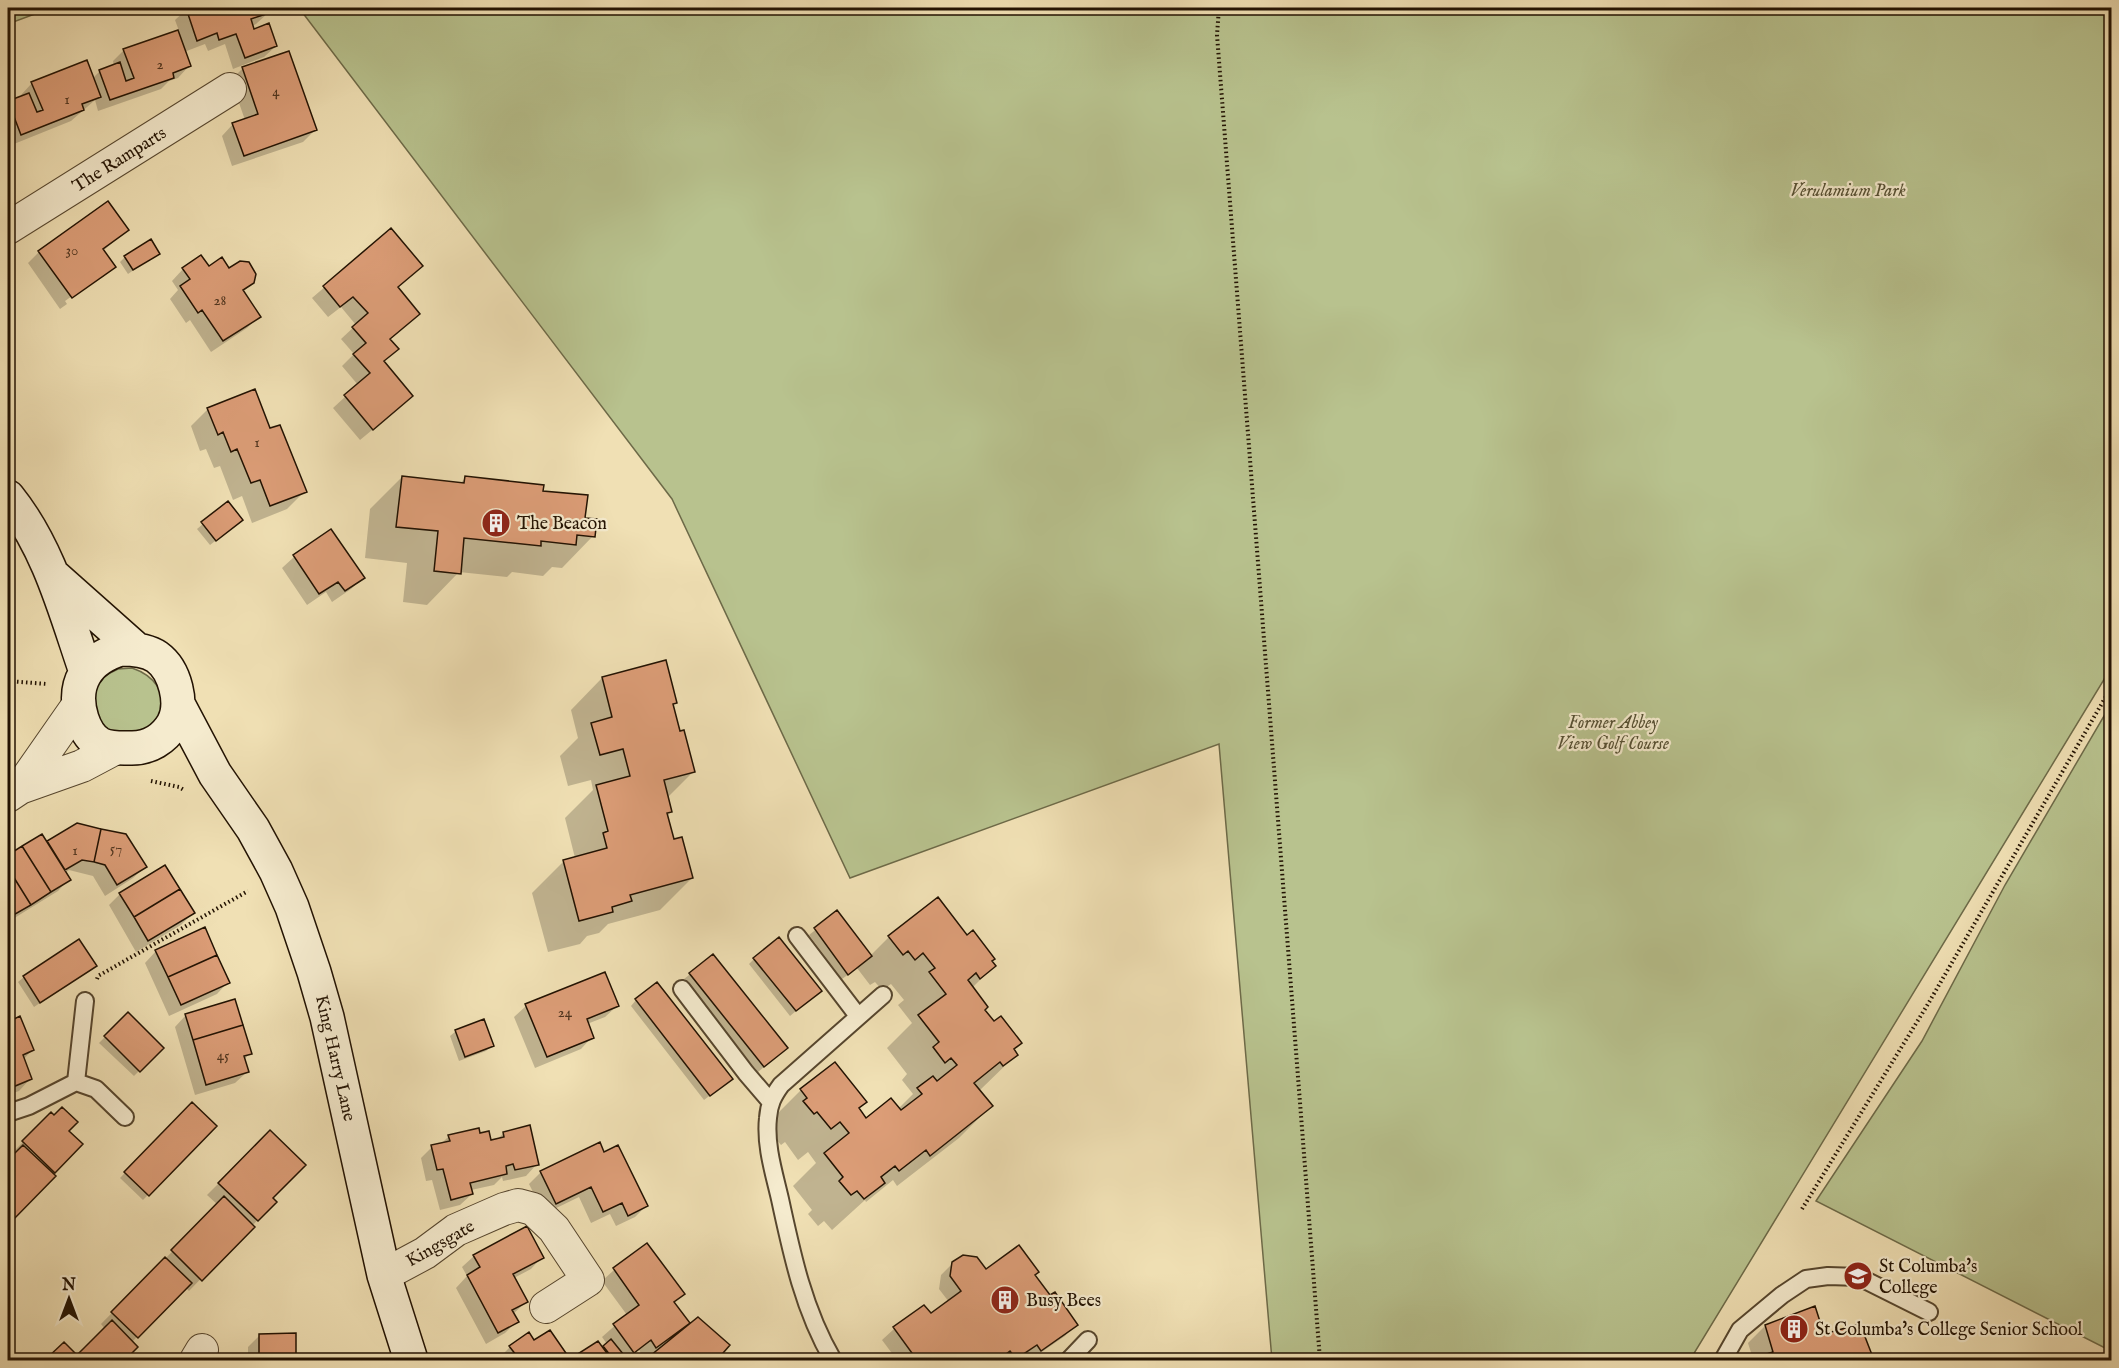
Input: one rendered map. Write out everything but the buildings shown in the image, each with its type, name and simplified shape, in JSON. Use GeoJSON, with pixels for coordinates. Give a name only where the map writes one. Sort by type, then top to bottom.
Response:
{"type":"FeatureCollection","features":[{"type":"Feature","properties":{"kind":"street","name":"The Ramparts"},"geometry":{"type":"LineString","coordinates":[[8,228],[230,89]]}},
{"type":"Feature","properties":{"kind":"street"},"geometry":{"type":"LineString","coordinates":[[8,497],[19,511],[54,576],[86,672]]}},
{"type":"Feature","properties":{"kind":"street"},"geometry":{"type":"LineString","coordinates":[[54,576],[136,649],[157,657],[168,670],[176,687],[179,706],[174,723],[163,736],[142,748],[116,748],[100,744],[88,734],[78,705],[78,691],[86,672],[95,661],[108,653],[121,649],[136,649]]}},
{"type":"Feature","properties":{"kind":"street"},"geometry":{"type":"LineString","coordinates":[[14,792],[78,705]]}},
{"type":"Feature","properties":{"kind":"street","name":"King Harry Lane"},"geometry":{"type":"LineString","coordinates":[[179,706],[215,774],[253,829],[292,907],[330,1027],[384,1275],[411,1360]]}},
{"type":"Feature","properties":{"kind":"street"},"geometry":{"type":"LineString","coordinates":[[149,746],[215,774]]}},
{"type":"Feature","properties":{"kind":"street"},"geometry":{"type":"LineString","coordinates":[[14,792],[82,766],[116,748]]}},
{"type":"Feature","properties":{"kind":"street","name":"Kingsgate"},"geometry":{"type":"LineString","coordinates":[[384,1275],[425,1253],[456,1230],[518,1205],[533,1209],[554,1229],[588,1280],[546,1307]]}},
{"type":"Feature","properties":{"kind":"lane"},"geometry":{"type":"LineString","coordinates":[[797,936],[858,1016]]}},
{"type":"Feature","properties":{"kind":"lane"},"geometry":{"type":"LineString","coordinates":[[682,989],[770,1101]]}},
{"type":"Feature","properties":{"kind":"lane"},"geometry":{"type":"LineString","coordinates":[[833,1360],[818,1335],[794,1263],[769,1150],[767,1119],[770,1101],[781,1085],[883,995]]}},
{"type":"Feature","properties":{"kind":"lane"},"geometry":{"type":"LineString","coordinates":[[75,1082],[85,1001]]}},
{"type":"Feature","properties":{"kind":"lane"},"geometry":{"type":"LineString","coordinates":[[8,1113],[29,1106],[75,1082],[96,1089],[125,1117]]}},
{"type":"Feature","properties":{"kind":"lane"},"geometry":{"type":"LineString","coordinates":[[1723,1360],[1740,1330],[1782,1295],[1806,1279],[1828,1276],[1859,1277],[1929,1312]]}},
{"type":"Feature","properties":{"kind":"lane"},"geometry":{"type":"LineString","coordinates":[[1069,1360],[1088,1340]]}},
{"type":"Feature","properties":{"kind":"path"},"geometry":{"type":"LineString","coordinates":[[1219,8],[1217,35],[1320,1360]]}},
{"type":"Feature","properties":{"kind":"path"},"geometry":{"type":"LineString","coordinates":[[47,693],[49,674]]}},
{"type":"Feature","properties":{"kind":"path"},"geometry":{"type":"LineString","coordinates":[[8,681],[48,684]]}},
{"type":"Feature","properties":{"kind":"path"},"geometry":{"type":"LineString","coordinates":[[1802,1209],[1928,1004],[2112,686]]}},
{"type":"Feature","properties":{"kind":"path"},"geometry":{"type":"LineString","coordinates":[[147,780],[179,787],[189,794]]}},
{"type":"Feature","properties":{"kind":"path"},"geometry":{"type":"LineString","coordinates":[[85,1001],[98,976],[251,889]]}},
{"type":"Feature","properties":{"kind":"green space"},"geometry":{"type":"Polygon","coordinates":[[[8,8],[51,8],[8,24],[8,8]]]}},
{"type":"Feature","properties":{"kind":"green space","name":"Former Abbey View Golf Course"},"geometry":{"type":"Polygon","coordinates":[[[299,8],[2111,8],[2111,668],[1690,1360],[1272,1360],[1219,744],[850,878],[672,499],[299,8]]]}},
{"type":"Feature","properties":{"kind":"green space"},"geometry":{"type":"Polygon","coordinates":[[[132,668],[147,676],[158,687],[163,701],[162,710],[154,723],[137,736],[110,733],[100,724],[93,698],[97,685],[106,675],[118,669],[132,668]]]}},
{"type":"Feature","properties":{"kind":"green space"},"geometry":{"type":"Polygon","coordinates":[[[2111,704],[2111,1351],[1816,1201],[1922,1041],[2005,885],[2111,704]]]}},
{"type":"Feature","properties":{"kind":"place","name":"The Beacon"},"geometry":{"type":"Point","coordinates":[496,523]}},
{"type":"Feature","properties":{"kind":"place","name":"St Columba's College"},"geometry":{"type":"Point","coordinates":[1858,1276]}},
{"type":"Feature","properties":{"kind":"place","name":"Busy Bees"},"geometry":{"type":"Point","coordinates":[1005,1300]}},
{"type":"Feature","properties":{"kind":"place","name":"St Columba's College Senior School"},"geometry":{"type":"Point","coordinates":[1794,1329]}},
{"type":"Feature","properties":{"kind":"park label","name":"Verulamium Park"},"geometry":{"type":"Point","coordinates":[1848,190]}}]}
